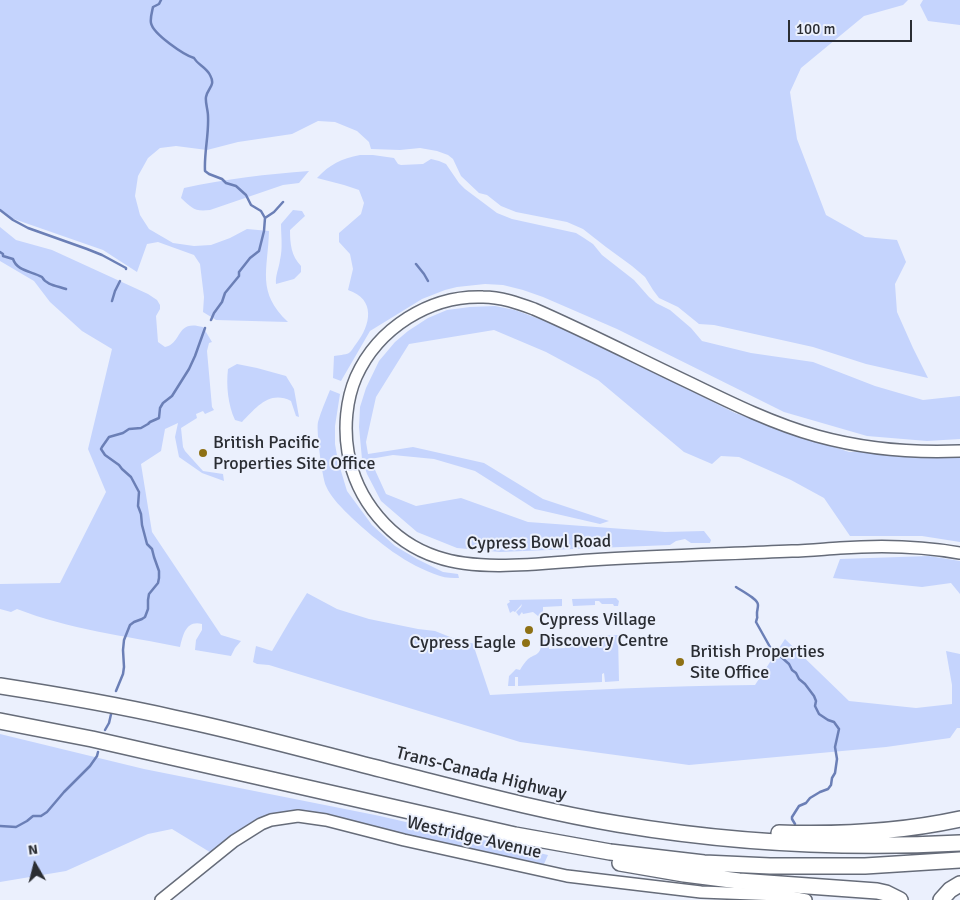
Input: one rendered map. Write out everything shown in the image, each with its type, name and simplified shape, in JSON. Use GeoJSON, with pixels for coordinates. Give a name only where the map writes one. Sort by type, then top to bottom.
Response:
{"type":"FeatureCollection","features":[{"type":"Feature","properties":{"kind":"highway","name":"Trans-Canada Highway"},"geometry":{"type":"LineString","coordinates":[[0,686],[99,702],[174,718],[511,802],[615,824],[706,836],[803,844],[866,846],[960,843]]}},
{"type":"Feature","properties":{"kind":"highway"},"geometry":{"type":"LineString","coordinates":[[0,721],[100,740],[548,842],[634,855],[688,861],[794,866],[840,866],[960,860]]}},
{"type":"Feature","properties":{"kind":"highway"},"geometry":{"type":"LineString","coordinates":[[615,824],[829,834],[896,830],[960,819]]}},
{"type":"Feature","properties":{"kind":"highway"},"geometry":{"type":"LineString","coordinates":[[515,835],[571,854],[657,870],[740,881],[871,891],[886,893],[900,900]]}},
{"type":"Feature","properties":{"kind":"highway"},"geometry":{"type":"LineString","coordinates":[[941,900],[950,890],[960,884]]}},
{"type":"Feature","properties":{"kind":"street","name":"Cypress Bowl Road"},"geometry":{"type":"LineString","coordinates":[[960,451],[904,451],[876,448],[834,440],[791,428],[736,405],[534,309],[517,302],[482,297],[454,299],[428,307],[404,321],[382,338],[367,357],[356,376],[348,405],[347,420],[348,453],[352,469],[357,484],[374,512],[396,535],[410,545],[431,555],[453,562],[506,565],[862,547],[909,547],[960,553]]}},
{"type":"Feature","properties":{"kind":"street","name":"Westridge Avenue"},"geometry":{"type":"LineString","coordinates":[[161,900],[234,841],[255,828],[271,820],[298,816],[326,820],[404,840],[567,876],[701,892],[780,895],[806,900]]}},
{"type":"Feature","properties":{"kind":"shaded area"},"geometry":{"type":"Polygon","coordinates":[[[0,0],[908,0],[903,5],[864,16],[801,68],[790,92],[797,139],[826,215],[865,237],[897,240],[906,262],[895,284],[897,312],[928,378],[866,364],[813,347],[714,325],[699,324],[678,307],[659,298],[645,277],[583,229],[567,222],[516,212],[501,206],[487,195],[479,193],[461,176],[453,159],[448,155],[420,148],[400,150],[371,149],[369,142],[357,131],[335,122],[318,121],[292,134],[238,142],[207,150],[176,146],[160,148],[148,158],[138,176],[135,196],[140,215],[149,229],[173,243],[194,246],[211,245],[247,229],[269,231],[266,269],[268,290],[271,301],[288,322],[216,320],[203,312],[204,297],[200,264],[194,255],[158,242],[147,244],[137,272],[103,250],[11,218],[0,210],[0,0]]]}},
{"type":"Feature","properties":{"kind":"shaded area"},"geometry":{"type":"Polygon","coordinates":[[[923,0],[960,0],[960,25],[928,21],[920,5],[923,0]]]}},
{"type":"Feature","properties":{"kind":"shaded area"},"geometry":{"type":"Polygon","coordinates":[[[360,155],[394,158],[401,165],[423,164],[431,159],[439,161],[446,164],[465,189],[497,213],[512,219],[576,233],[593,244],[602,255],[634,280],[656,303],[670,310],[691,328],[702,341],[751,353],[813,362],[875,386],[923,400],[960,396],[960,439],[927,441],[867,436],[784,412],[617,329],[543,297],[503,285],[485,284],[457,287],[422,299],[370,331],[341,381],[333,378],[334,356],[350,352],[361,337],[367,321],[367,306],[357,294],[348,290],[353,269],[350,254],[339,242],[339,233],[361,214],[364,203],[359,190],[317,178],[336,163],[360,155]]]}},
{"type":"Feature","properties":{"kind":"shaded area"},"geometry":{"type":"Polygon","coordinates":[[[309,171],[299,183],[283,185],[210,210],[194,208],[181,198],[184,188],[247,177],[309,171]]]}},
{"type":"Feature","properties":{"kind":"shaded area"},"geometry":{"type":"Polygon","coordinates":[[[293,210],[302,211],[305,216],[290,230],[292,249],[295,258],[301,266],[301,272],[294,279],[276,284],[281,251],[281,224],[293,210]]]}},
{"type":"Feature","properties":{"kind":"shaded area"},"geometry":{"type":"Polygon","coordinates":[[[0,227],[16,240],[52,250],[148,294],[157,300],[160,305],[156,316],[158,342],[165,347],[175,341],[183,329],[194,325],[203,327],[212,342],[209,343],[207,351],[212,407],[214,410],[205,414],[203,411],[196,414],[197,418],[181,428],[185,451],[203,471],[223,474],[224,481],[202,473],[179,457],[175,437],[178,423],[165,429],[161,451],[141,464],[152,532],[221,635],[241,641],[231,656],[195,650],[196,640],[202,630],[202,624],[197,623],[189,626],[184,633],[180,647],[77,627],[17,609],[11,612],[0,609],[0,584],[60,583],[106,492],[88,449],[112,349],[82,331],[50,302],[34,281],[0,261],[0,227]]]}},
{"type":"Feature","properties":{"kind":"shaded area"},"geometry":{"type":"Polygon","coordinates":[[[495,306],[515,310],[553,324],[616,353],[735,413],[849,452],[960,447],[960,542],[922,536],[850,536],[824,498],[791,480],[739,457],[721,456],[712,464],[684,452],[598,380],[546,352],[494,330],[409,344],[376,397],[366,442],[368,454],[413,447],[484,463],[543,499],[609,521],[600,524],[535,509],[475,471],[434,459],[393,455],[370,459],[386,494],[416,506],[461,498],[528,522],[665,532],[704,531],[711,540],[710,543],[691,543],[685,539],[670,545],[500,552],[457,548],[417,532],[381,501],[367,474],[362,459],[359,427],[360,407],[366,388],[379,361],[395,342],[428,318],[447,310],[495,306]]]}},
{"type":"Feature","properties":{"kind":"shaded area"},"geometry":{"type":"Polygon","coordinates":[[[237,364],[286,376],[294,389],[299,417],[296,416],[291,401],[276,398],[270,399],[258,406],[242,422],[235,420],[229,401],[227,375],[228,369],[237,364]]]}},
{"type":"Feature","properties":{"kind":"shaded area"},"geometry":{"type":"Polygon","coordinates":[[[330,390],[340,394],[335,426],[335,444],[347,491],[372,525],[395,546],[443,572],[458,574],[459,578],[440,576],[404,559],[362,527],[331,495],[326,486],[323,473],[318,427],[318,422],[330,390]]]}},
{"type":"Feature","properties":{"kind":"shaded area"},"geometry":{"type":"Polygon","coordinates":[[[929,556],[960,561],[960,594],[951,583],[922,587],[833,578],[840,559],[929,556]]]}},
{"type":"Feature","properties":{"kind":"shaded area"},"geometry":{"type":"Polygon","coordinates":[[[307,593],[337,609],[369,619],[435,631],[460,641],[476,644],[475,650],[490,695],[622,688],[755,685],[785,639],[849,701],[916,708],[952,704],[952,685],[946,651],[960,654],[960,728],[957,728],[950,738],[886,747],[689,765],[520,742],[269,665],[253,662],[256,646],[272,651],[307,593]]]}},
{"type":"Feature","properties":{"kind":"shaded area"},"geometry":{"type":"Polygon","coordinates":[[[616,598],[619,601],[618,606],[595,601],[595,605],[573,606],[572,599],[616,598]]]}},
{"type":"Feature","properties":{"kind":"shaded area"},"geometry":{"type":"Polygon","coordinates":[[[562,599],[562,606],[543,607],[543,615],[538,616],[533,612],[523,614],[522,612],[519,616],[516,612],[522,604],[515,612],[510,613],[507,604],[510,602],[509,600],[562,599]]]}},
{"type":"Feature","properties":{"kind":"shaded area"},"geometry":{"type":"Polygon","coordinates":[[[618,635],[619,681],[605,682],[604,673],[602,674],[602,682],[518,686],[518,677],[515,677],[515,686],[508,686],[509,676],[516,669],[520,670],[528,659],[539,652],[544,640],[548,639],[549,649],[565,648],[565,637],[618,635]]]}},
{"type":"Feature","properties":{"kind":"shaded area"},"geometry":{"type":"Polygon","coordinates":[[[0,734],[144,769],[380,816],[548,855],[544,864],[340,820],[285,815],[213,854],[172,829],[148,834],[66,871],[0,882],[0,734]]]}},
{"type":"Feature","properties":{"kind":"waterway"},"geometry":{"type":"LineString","coordinates":[[161,0],[159,4],[153,7],[151,19],[153,28],[170,44],[194,58],[212,79],[206,99],[208,123],[205,171],[226,183],[236,186],[246,195],[251,205],[261,211],[265,218],[259,251],[250,258],[239,272],[239,276],[225,293],[211,320]]}},
{"type":"Feature","properties":{"kind":"waterway"},"geometry":{"type":"LineString","coordinates":[[265,218],[283,202]]}},
{"type":"Feature","properties":{"kind":"waterway"},"geometry":{"type":"LineString","coordinates":[[0,210],[28,228],[102,255],[126,269]]}},
{"type":"Feature","properties":{"kind":"waterway"},"geometry":{"type":"LineString","coordinates":[[0,252],[3,256],[13,259],[21,268],[42,277],[49,284],[66,289]]}},
{"type":"Feature","properties":{"kind":"waterway"},"geometry":{"type":"LineString","coordinates":[[416,264],[428,281]]}},
{"type":"Feature","properties":{"kind":"waterway"},"geometry":{"type":"LineString","coordinates":[[112,301],[120,281]]}},
{"type":"Feature","properties":{"kind":"waterway"},"geometry":{"type":"LineString","coordinates":[[116,691],[123,674],[124,640],[130,625],[145,617],[148,609],[149,594],[158,583],[159,571],[152,549],[147,544],[142,525],[138,506],[139,492],[131,477],[105,455],[101,449],[109,437],[129,429],[141,428],[159,418],[160,408],[163,403],[172,396],[189,369],[205,328]]}},
{"type":"Feature","properties":{"kind":"waterway"},"geometry":{"type":"LineString","coordinates":[[736,587],[753,598],[757,603],[756,622],[770,647],[789,664],[814,696],[815,706],[819,714],[834,722],[839,729],[835,747],[837,759],[831,785],[828,789],[799,806],[792,817],[795,824]]}},
{"type":"Feature","properties":{"kind":"waterway"},"geometry":{"type":"LineString","coordinates":[[105,730],[112,710]]}},
{"type":"Feature","properties":{"kind":"waterway"},"geometry":{"type":"LineString","coordinates":[[0,826],[16,827],[33,816],[41,816],[47,812],[90,766],[98,752]]}},
{"type":"Feature","properties":{"kind":"place","name":"British Pacific Properties Site Office"},"geometry":{"type":"Point","coordinates":[203,453]}},
{"type":"Feature","properties":{"kind":"place","name":"Cypress Village Discovery Centre"},"geometry":{"type":"Point","coordinates":[529,630]}},
{"type":"Feature","properties":{"kind":"place","name":"Cypress Eagle"},"geometry":{"type":"Point","coordinates":[526,643]}},
{"type":"Feature","properties":{"kind":"place","name":"British Properties Site Office"},"geometry":{"type":"Point","coordinates":[680,662]}}]}
